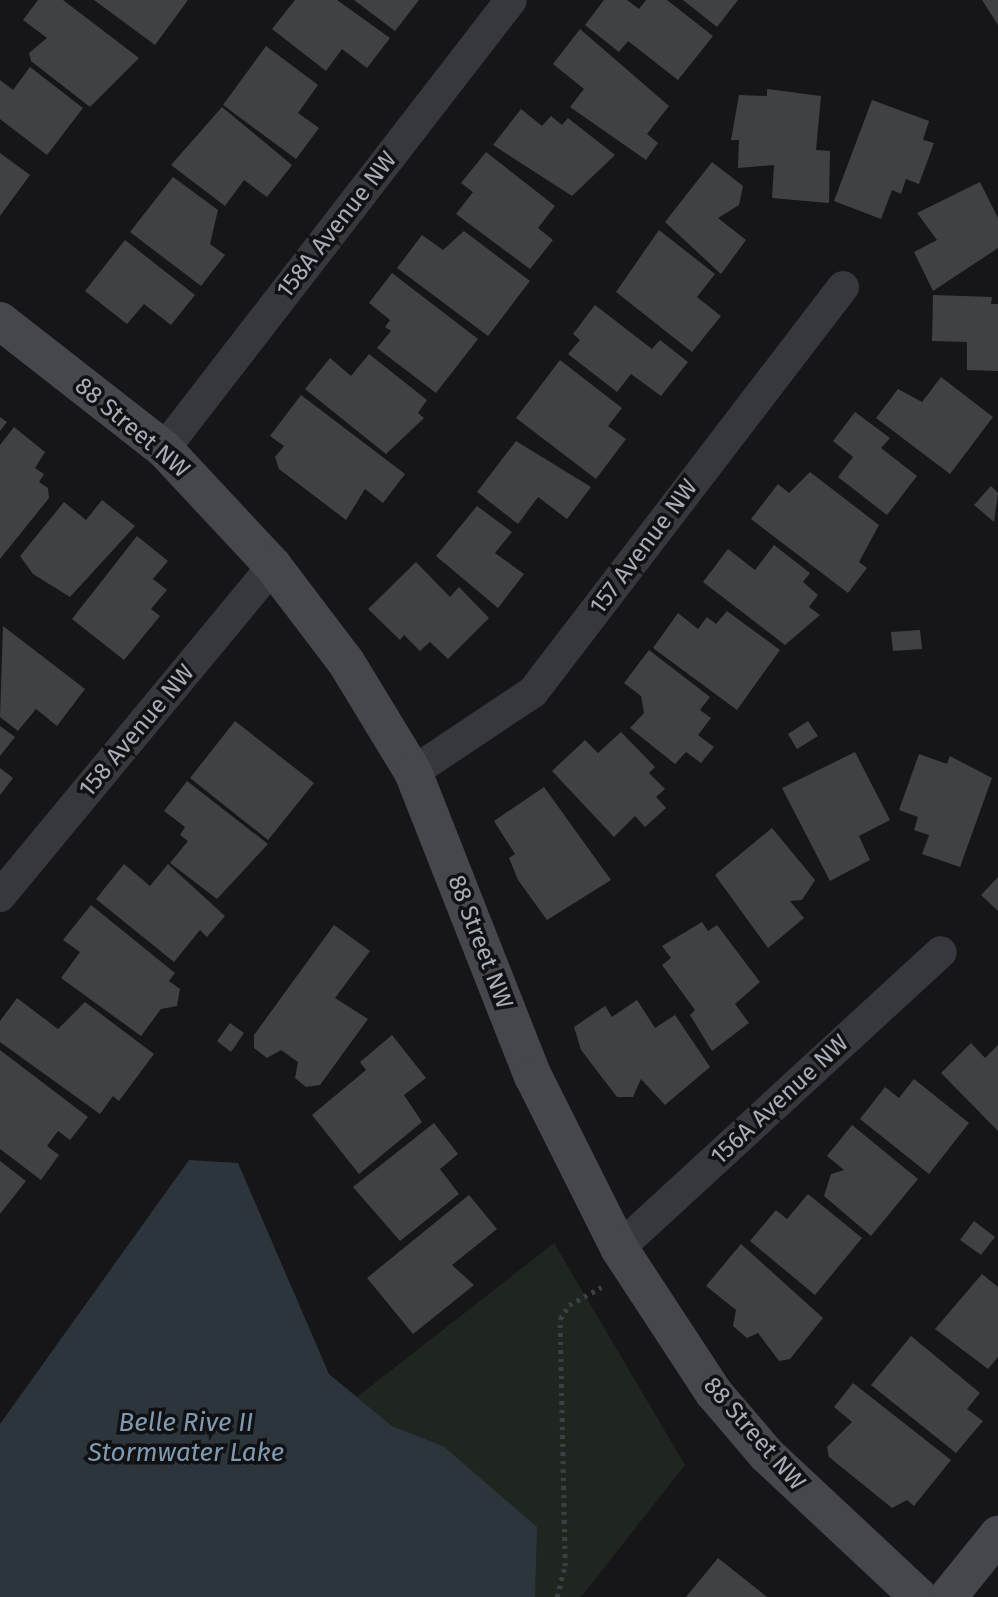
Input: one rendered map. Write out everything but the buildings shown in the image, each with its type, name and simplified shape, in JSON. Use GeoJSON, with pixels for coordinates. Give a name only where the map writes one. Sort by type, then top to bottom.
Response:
{"type":"FeatureCollection","features":[{"type":"Feature","properties":{"kind":"street","name":"158A Avenue NW"},"geometry":{"type":"LineString","coordinates":[[163,449],[511,0]]}},
{"type":"Feature","properties":{"kind":"street","name":"157 Avenue NW"},"geometry":{"type":"LineString","coordinates":[[413,772],[533,692],[843,287]]}},
{"type":"Feature","properties":{"kind":"street","name":"88 Street NW"},"geometry":{"type":"LineString","coordinates":[[0,321],[163,449],[273,566],[346,662],[413,772],[533,1076],[625,1259],[715,1393],[767,1455],[919,1597]]}},
{"type":"Feature","properties":{"kind":"street","name":"158 Avenue NW"},"geometry":{"type":"LineString","coordinates":[[0,896],[273,566]]}},
{"type":"Feature","properties":{"kind":"street","name":"156A Avenue NW"},"geometry":{"type":"LineString","coordinates":[[625,1259],[941,952]]}},
{"type":"Feature","properties":{"kind":"street"},"geometry":{"type":"LineString","coordinates":[[948,1597],[998,1535]]}},
{"type":"Feature","properties":{"kind":"path"},"geometry":{"type":"LineString","coordinates":[[557,1597],[565,1566],[560,1319],[569,1305],[625,1259]]}},
{"type":"Feature","properties":{"kind":"shaded area"},"geometry":{"type":"Polygon","coordinates":[[[554,1243],[685,1465],[581,1597],[535,1597],[443,1446],[392,1426],[357,1397],[554,1243]]]}},
{"type":"Feature","properties":{"kind":"water","name":"Belle Rive II Stormwater Lake"},"geometry":{"type":"Polygon","coordinates":[[[189,1160],[238,1163],[329,1374],[392,1426],[443,1446],[537,1527],[535,1597],[0,1597],[0,1424],[189,1160]]]}}]}
